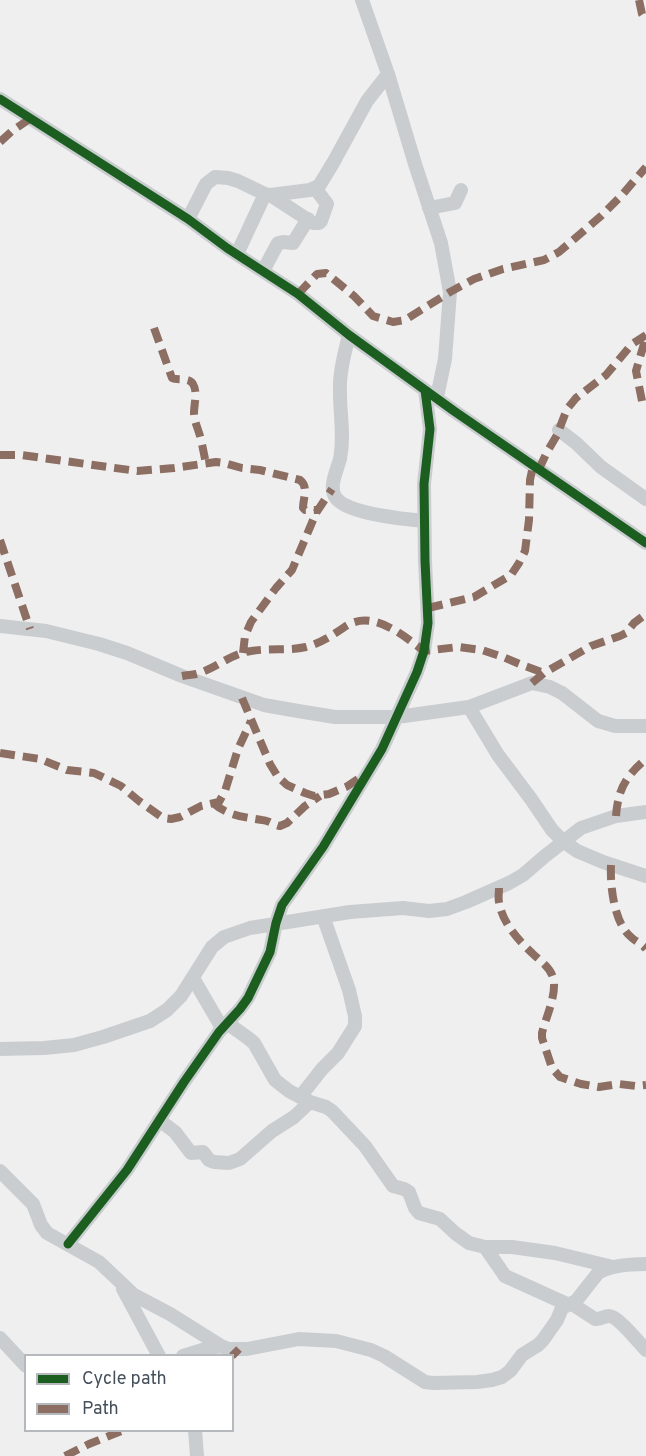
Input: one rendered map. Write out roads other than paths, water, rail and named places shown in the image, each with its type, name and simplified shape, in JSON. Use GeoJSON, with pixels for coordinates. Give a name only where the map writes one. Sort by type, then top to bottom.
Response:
{"type":"FeatureCollection","features":[{"type":"Feature","properties":{"kind":"street"},"geometry":{"type":"LineString","coordinates":[[68,1244],[127,1170],[184,1082],[240,1009],[270,952],[282,905],[338,824],[382,749],[417,672],[424,651],[428,622],[424,484],[431,393],[445,359],[450,292],[441,243],[388,74],[362,0]]}},
{"type":"Feature","properties":{"kind":"street"},"geometry":{"type":"LineString","coordinates":[[267,195],[310,190],[322,182],[367,101],[388,74]]}},
{"type":"Feature","properties":{"kind":"street"},"geometry":{"type":"LineString","coordinates":[[0,99],[188,219],[298,294],[350,336],[646,543]]}},
{"type":"Feature","properties":{"kind":"street"},"geometry":{"type":"LineString","coordinates":[[188,219],[206,184],[215,177],[238,182],[267,195],[313,223],[319,223],[327,207],[326,202],[315,188]]}},
{"type":"Feature","properties":{"kind":"street"},"geometry":{"type":"LineString","coordinates":[[429,208],[455,203],[461,190]]}},
{"type":"Feature","properties":{"kind":"street"},"geometry":{"type":"LineString","coordinates":[[237,254],[267,195]]}},
{"type":"Feature","properties":{"kind":"street"},"geometry":{"type":"LineString","coordinates":[[263,271],[278,243],[293,243],[308,219]]}},
{"type":"Feature","properties":{"kind":"street"},"geometry":{"type":"LineString","coordinates":[[350,336],[339,384],[342,437],[341,452],[332,489],[334,496],[339,502],[364,512],[397,519],[424,521]]}},
{"type":"Feature","properties":{"kind":"street"},"geometry":{"type":"LineString","coordinates":[[559,430],[601,467],[646,499]]}},
{"type":"Feature","properties":{"kind":"street"},"geometry":{"type":"LineString","coordinates":[[0,626],[46,632],[99,644],[264,705],[335,717],[397,717],[469,707],[532,683],[562,693],[598,721],[615,726],[646,726]]}},
{"type":"Feature","properties":{"kind":"street"},"geometry":{"type":"LineString","coordinates":[[469,707],[498,755],[552,830],[564,842],[603,862],[646,876]]}},
{"type":"Feature","properties":{"kind":"street"},"geometry":{"type":"LineString","coordinates":[[0,1049],[74,1045],[150,1022],[181,996],[212,947],[224,937],[250,928],[322,916],[403,908],[429,911],[447,909],[523,875],[581,828],[616,816],[646,812]]}},
{"type":"Feature","properties":{"kind":"street"},"geometry":{"type":"LineString","coordinates":[[159,1120],[175,1132],[191,1152],[203,1152],[210,1160],[221,1164],[240,1159],[272,1131],[294,1117],[322,1069],[338,1053],[355,1026],[349,990],[322,916]]}},
{"type":"Feature","properties":{"kind":"street"},"geometry":{"type":"LineString","coordinates":[[193,978],[225,1026],[248,1038],[254,1044],[275,1080],[305,1099],[326,1107],[341,1119],[365,1146],[393,1186],[410,1192],[419,1213],[440,1219],[461,1239],[469,1243],[485,1247],[534,1250],[585,1259],[613,1267]]}},
{"type":"Feature","properties":{"kind":"street"},"geometry":{"type":"LineString","coordinates":[[0,1172],[33,1204],[41,1225],[47,1233],[99,1262],[134,1295],[170,1314],[221,1346],[235,1350],[299,1339],[336,1341],[371,1350],[384,1356],[424,1382],[477,1382],[502,1377],[510,1371],[522,1355],[543,1340],[557,1320],[562,1308],[570,1305],[583,1293],[598,1273],[613,1267],[646,1264]]}},
{"type":"Feature","properties":{"kind":"street"},"geometry":{"type":"LineString","coordinates":[[485,1247],[505,1276],[570,1305],[595,1319],[609,1316],[615,1318],[646,1350]]}},
{"type":"Feature","properties":{"kind":"street"},"geometry":{"type":"LineString","coordinates":[[118,1281],[158,1354]]}},
{"type":"Feature","properties":{"kind":"street"},"geometry":{"type":"LineString","coordinates":[[0,1338],[24,1364]]}},
{"type":"Feature","properties":{"kind":"street"},"geometry":{"type":"LineString","coordinates":[[190,1354],[221,1346]]}},
{"type":"Feature","properties":{"kind":"street"},"geometry":{"type":"LineString","coordinates":[[195,1432],[197,1456]]}}]}
